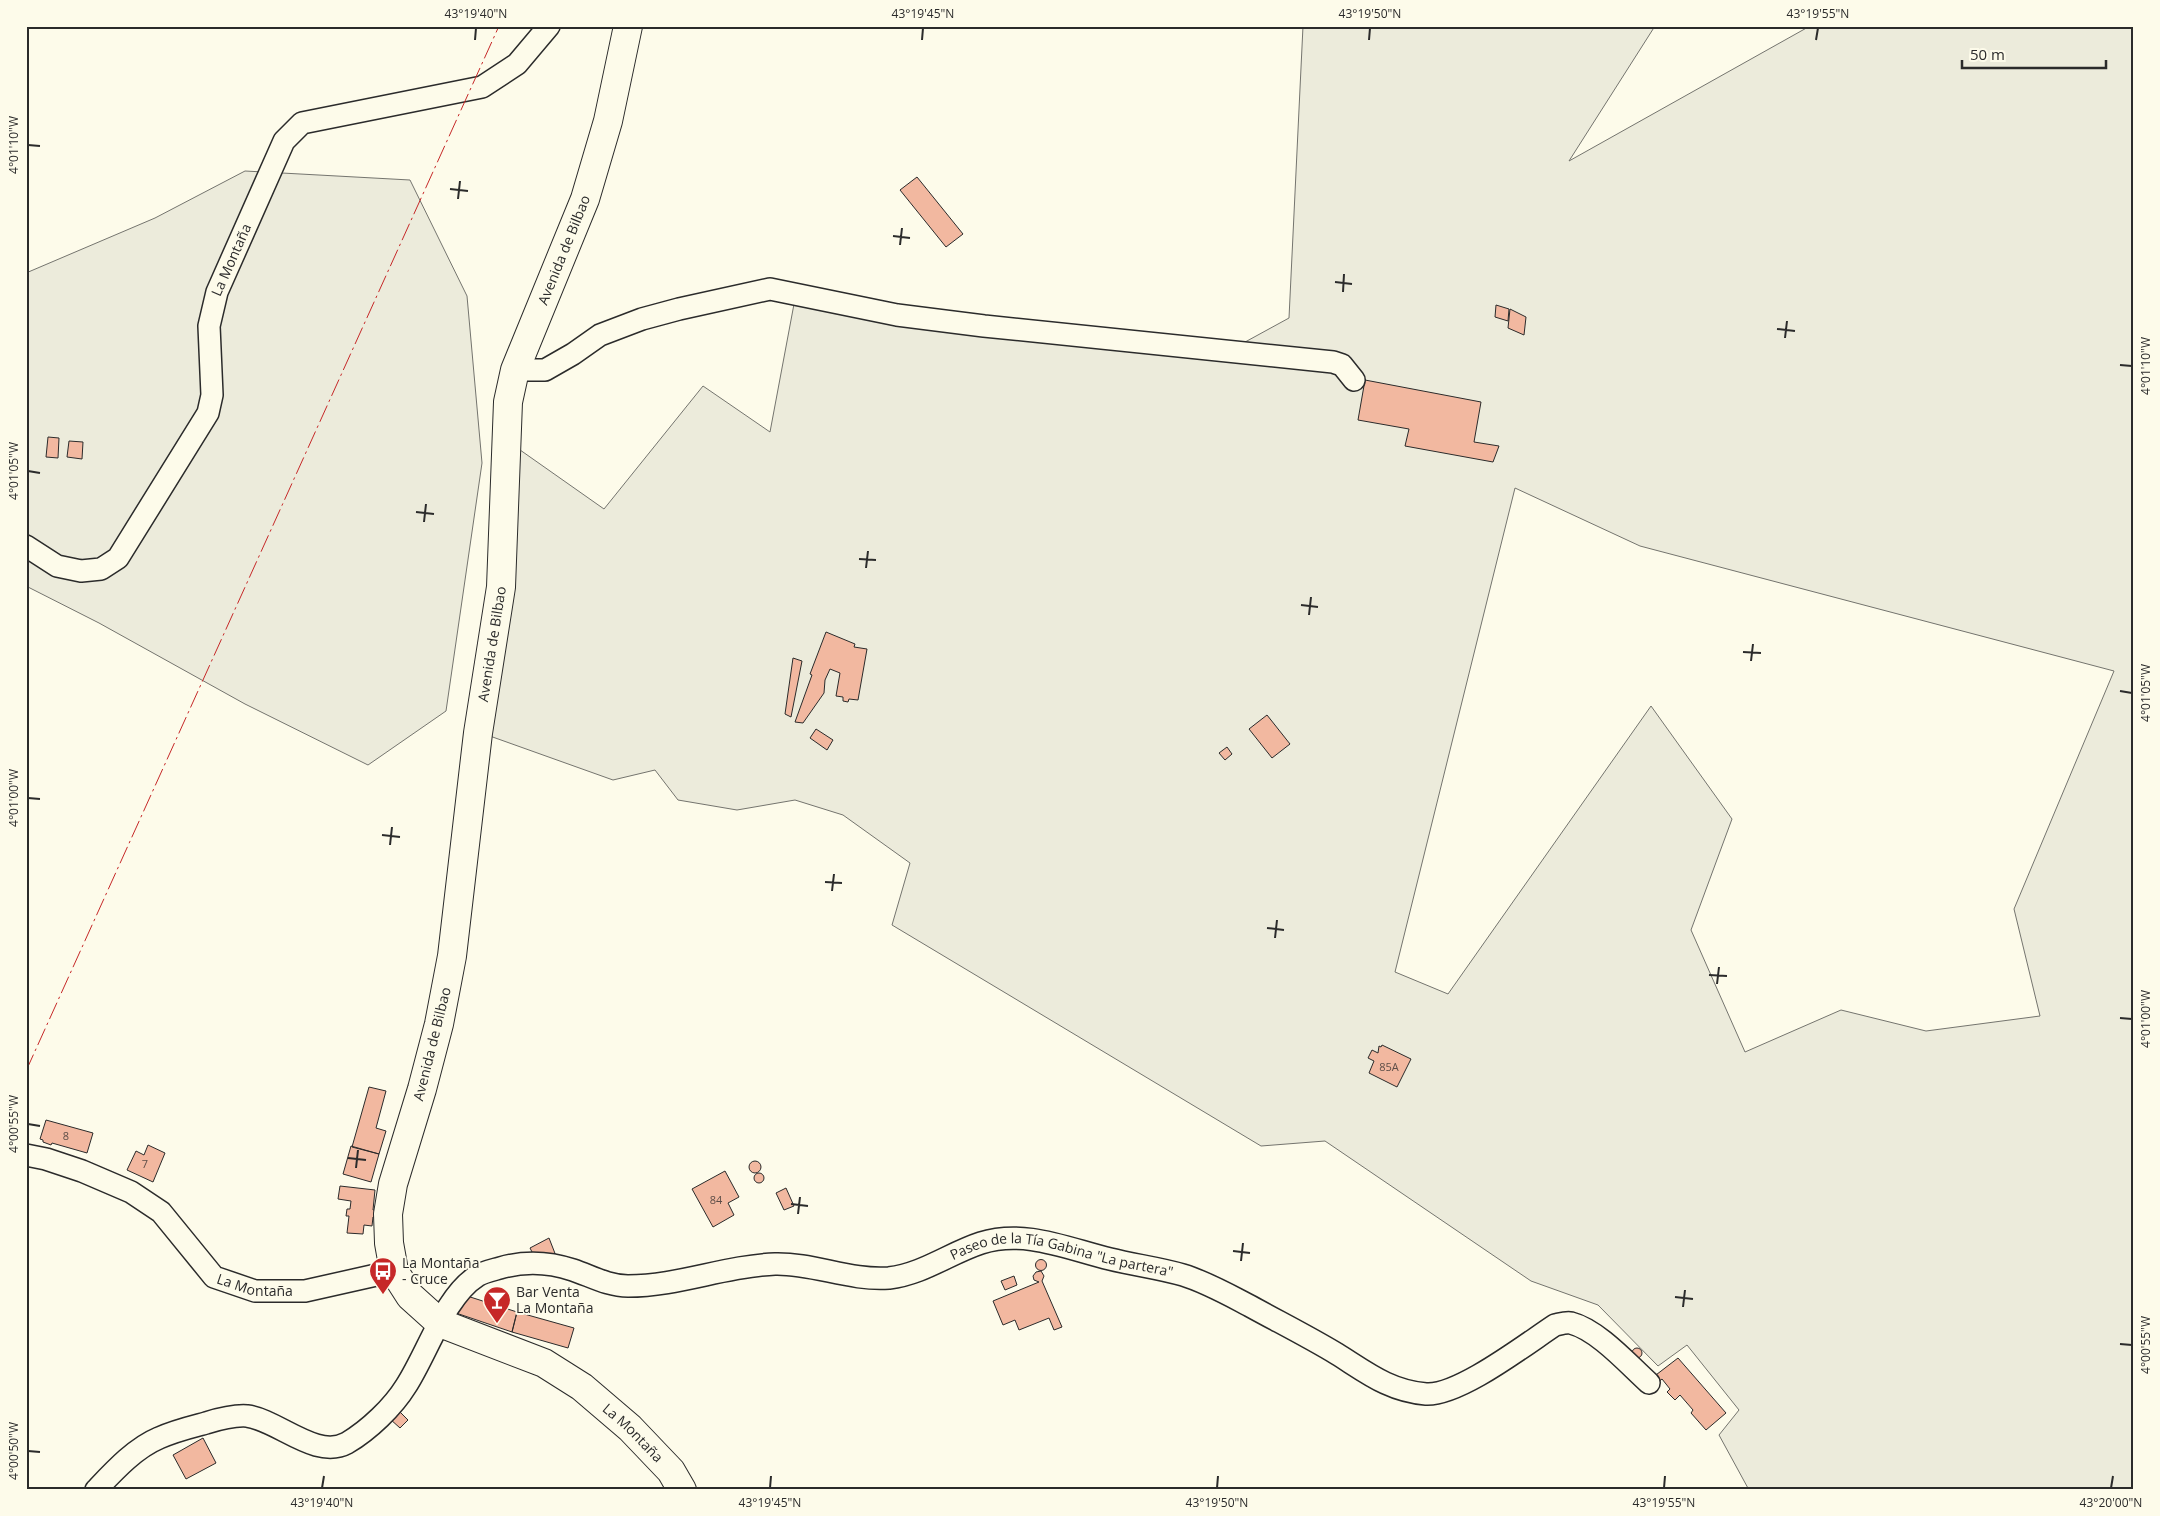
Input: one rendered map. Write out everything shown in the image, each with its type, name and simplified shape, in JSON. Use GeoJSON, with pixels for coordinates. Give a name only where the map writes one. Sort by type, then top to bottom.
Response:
{"type":"FeatureCollection","features":[{"type":"Feature","properties":{"kind":"highway","name":"Avenida de Bilbao"},"geometry":{"type":"LineString","coordinates":[[394,1271],[389,1242],[388,1214],[393,1184],[434,1042],[452,956],[478,733],[501,588],[508,402],[515,370],[585,199],[608,121],[628,26]]}},
{"type":"Feature","properties":{"kind":"highway","name":"La Montaña"},"geometry":{"type":"LineString","coordinates":[[394,1271],[410,1296],[440,1323],[544,1364],[582,1387],[630,1428],[671,1471],[682,1490]]}},
{"type":"Feature","properties":{"kind":"street","name":"La Montaña"},"geometry":{"type":"LineString","coordinates":[[26,546],[57,566],[82,571],[101,569],[118,558],[134,535],[208,413],[212,395],[209,326],[217,292],[284,140],[302,123],[482,87],[517,64],[549,26]]}},
{"type":"Feature","properties":{"kind":"street"},"geometry":{"type":"LineString","coordinates":[[515,370],[545,370],[573,354],[600,334],[642,319],[679,308],[770,289],[906,316],[984,326],[1333,362],[1342,365],[1354,380]]}},
{"type":"Feature","properties":{"kind":"street","name":"La Montaña"},"geometry":{"type":"LineString","coordinates":[[26,1155],[46,1159],[131,1192],[161,1212],[214,1277],[255,1291],[305,1291],[394,1271]]}},
{"type":"Feature","properties":{"kind":"street","name":"Paseo de la Tía Gabina \"La partera\""},"geometry":{"type":"LineString","coordinates":[[440,1323],[453,1299],[477,1276],[522,1262],[552,1264],[601,1282],[622,1286],[658,1284],[740,1268],[775,1264],[859,1277],[891,1278],[942,1262],[983,1243],[1001,1239],[1030,1239],[1112,1260],[1187,1276],[1224,1292],[1337,1354],[1372,1378],[1401,1390],[1430,1394],[1452,1389],[1555,1325],[1569,1322],[1600,1339],[1649,1383]]}},
{"type":"Feature","properties":{"kind":"street"},"geometry":{"type":"LineString","coordinates":[[96,1490],[119,1466],[156,1439],[222,1419],[245,1416],[264,1421],[288,1434],[320,1446],[344,1445],[386,1412],[400,1394],[440,1323]]}},
{"type":"Feature","properties":{"kind":"shaded area"},"geometry":{"type":"Polygon","coordinates":[[[1303,26],[1655,26],[1569,161],[1810,26],[2134,26],[2134,1490],[1749,1490],[1719,1435],[1739,1410],[1687,1345],[1658,1366],[1598,1305],[1531,1281],[1325,1141],[1261,1146],[892,925],[910,863],[843,815],[795,800],[737,810],[678,800],[655,770],[613,780],[487,735],[513,445],[604,509],[703,386],[770,432],[794,304],[1225,353],[1289,318],[1303,26]],[[1515,488],[1395,972],[1448,994],[1651,706],[1732,819],[1691,930],[1745,1052],[1841,1010],[1926,1031],[2040,1016],[2014,909],[2114,671],[1640,546],[1515,488]]]}},
{"type":"Feature","properties":{"kind":"shaded area"},"geometry":{"type":"Polygon","coordinates":[[[245,171],[410,180],[467,296],[482,463],[446,711],[368,765],[245,704],[99,623],[26,586],[26,273],[155,218],[245,171]]]}},
{"type":"Feature","properties":{"kind":"building"},"geometry":{"type":"Polygon","coordinates":[[[917,177],[963,234],[946,247],[900,190],[917,177]]]}},
{"type":"Feature","properties":{"kind":"building"},"geometry":{"type":"Polygon","coordinates":[[[1496,305],[1509,309],[1508,321],[1495,317],[1496,305]]]}},
{"type":"Feature","properties":{"kind":"building"},"geometry":{"type":"Polygon","coordinates":[[[1510,309],[1526,317],[1524,335],[1508,328],[1510,309]]]}},
{"type":"Feature","properties":{"kind":"building"},"geometry":{"type":"Polygon","coordinates":[[[1365,380],[1481,402],[1474,442],[1499,446],[1493,462],[1405,446],[1409,429],[1358,420],[1365,380]]]}},
{"type":"Feature","properties":{"kind":"building"},"geometry":{"type":"Polygon","coordinates":[[[48,437],[59,438],[58,458],[46,457],[48,437]]]}},
{"type":"Feature","properties":{"kind":"building"},"geometry":{"type":"Polygon","coordinates":[[[69,441],[83,442],[82,459],[67,457],[69,441]]]}},
{"type":"Feature","properties":{"kind":"building"},"geometry":{"type":"Polygon","coordinates":[[[826,632],[855,644],[854,647],[867,649],[858,700],[849,699],[848,702],[843,701],[843,697],[836,696],[840,673],[830,669],[825,680],[824,693],[803,723],[795,722],[812,675],[810,674],[826,632]]]}},
{"type":"Feature","properties":{"kind":"building"},"geometry":{"type":"Polygon","coordinates":[[[793,658],[802,661],[791,717],[785,714],[793,658]]]}},
{"type":"Feature","properties":{"kind":"building"},"geometry":{"type":"Polygon","coordinates":[[[1267,715],[1290,744],[1272,758],[1249,729],[1267,715]]]}},
{"type":"Feature","properties":{"kind":"building"},"geometry":{"type":"Polygon","coordinates":[[[816,729],[833,740],[827,750],[810,738],[816,729]]]}},
{"type":"Feature","properties":{"kind":"building"},"geometry":{"type":"Polygon","coordinates":[[[1227,747],[1232,754],[1225,760],[1219,753],[1227,747]]]}},
{"type":"Feature","properties":{"kind":"building"},"geometry":{"type":"Polygon","coordinates":[[[1382,1045],[1411,1059],[1397,1087],[1369,1073],[1374,1061],[1368,1058],[1372,1050],[1378,1053],[1379,1046],[1381,1047],[1382,1045]]]}},
{"type":"Feature","properties":{"kind":"building"},"geometry":{"type":"Polygon","coordinates":[[[369,1087],[386,1091],[376,1128],[386,1131],[379,1154],[352,1147],[369,1087]]]}},
{"type":"Feature","properties":{"kind":"building"},"geometry":{"type":"Polygon","coordinates":[[[46,1120],[93,1133],[87,1153],[43,1142],[40,1139],[46,1120]]]}},
{"type":"Feature","properties":{"kind":"building"},"geometry":{"type":"Polygon","coordinates":[[[148,1145],[165,1153],[153,1182],[127,1170],[136,1151],[144,1155],[148,1145]]]}},
{"type":"Feature","properties":{"kind":"building"},"geometry":{"type":"Polygon","coordinates":[[[351,1146],[379,1154],[371,1182],[343,1174],[351,1146]]]}},
{"type":"Feature","properties":{"kind":"building"},"geometry":{"type":"Polygon","coordinates":[[[753,1161],[757,1161],[761,1167],[757,1173],[753,1173],[749,1169],[749,1165],[753,1161]]]}},
{"type":"Feature","properties":{"kind":"building"},"geometry":{"type":"Polygon","coordinates":[[[725,1171],[739,1197],[728,1203],[734,1215],[713,1227],[692,1189],[725,1171]]]}},
{"type":"Feature","properties":{"kind":"building"},"geometry":{"type":"Polygon","coordinates":[[[757,1173],[761,1173],[764,1178],[763,1182],[757,1183],[754,1180],[754,1176],[757,1173]]]}},
{"type":"Feature","properties":{"kind":"building"},"geometry":{"type":"Polygon","coordinates":[[[340,1186],[375,1190],[373,1210],[376,1210],[375,1217],[373,1217],[372,1226],[364,1225],[363,1234],[347,1233],[349,1216],[346,1216],[347,1209],[350,1209],[351,1201],[338,1199],[340,1186]]]}},
{"type":"Feature","properties":{"kind":"building"},"geometry":{"type":"Polygon","coordinates":[[[786,1188],[794,1206],[784,1210],[776,1193],[786,1188]]]}},
{"type":"Feature","properties":{"kind":"building"},"geometry":{"type":"Polygon","coordinates":[[[549,1238],[556,1256],[534,1256],[530,1248],[549,1238]]]}},
{"type":"Feature","properties":{"kind":"building"},"geometry":{"type":"Polygon","coordinates":[[[1039,1260],[1043,1260],[1046,1265],[1045,1269],[1039,1270],[1036,1267],[1036,1263],[1039,1260]]]}},
{"type":"Feature","properties":{"kind":"building"},"geometry":{"type":"Polygon","coordinates":[[[1041,1271],[1044,1276],[1042,1281],[1062,1327],[1054,1330],[1049,1318],[1019,1330],[1015,1320],[1003,1325],[993,1301],[1039,1282],[1034,1280],[1033,1276],[1036,1272],[1041,1271]]]}},
{"type":"Feature","properties":{"kind":"building"},"geometry":{"type":"Polygon","coordinates":[[[1014,1276],[1017,1285],[1005,1290],[1001,1281],[1014,1276]]]}},
{"type":"Feature","properties":{"kind":"building"},"geometry":{"type":"Polygon","coordinates":[[[464,1295],[517,1312],[512,1332],[456,1313],[464,1295]]]}},
{"type":"Feature","properties":{"kind":"building"},"geometry":{"type":"Polygon","coordinates":[[[517,1312],[574,1328],[568,1348],[512,1332],[517,1312]]]}},
{"type":"Feature","properties":{"kind":"building"},"geometry":{"type":"Polygon","coordinates":[[[1635,1348],[1639,1348],[1642,1353],[1639,1358],[1635,1358],[1632,1355],[1632,1351],[1635,1348]]]}},
{"type":"Feature","properties":{"kind":"building"},"geometry":{"type":"Polygon","coordinates":[[[1678,1358],[1726,1413],[1706,1430],[1691,1413],[1693,1410],[1680,1395],[1675,1400],[1667,1392],[1670,1389],[1662,1379],[1657,1383],[1652,1378],[1678,1358]]]}},
{"type":"Feature","properties":{"kind":"building"},"geometry":{"type":"Polygon","coordinates":[[[398,1410],[408,1420],[400,1428],[390,1419],[398,1410]]]}},
{"type":"Feature","properties":{"kind":"building"},"geometry":{"type":"Polygon","coordinates":[[[203,1438],[216,1463],[186,1479],[173,1455],[203,1438]]]}},
{"type":"Feature","properties":{"kind":"power"},"geometry":{"type":"LineString","coordinates":[[26,1071],[499,26]]}},
{"type":"Feature","properties":{"kind":"place","name":"La Montaña - Cruce"},"geometry":{"type":"Point","coordinates":[383,1295]}},
{"type":"Feature","properties":{"kind":"place","name":"Bar Venta La Montaña"},"geometry":{"type":"Point","coordinates":[497,1324]}}]}
